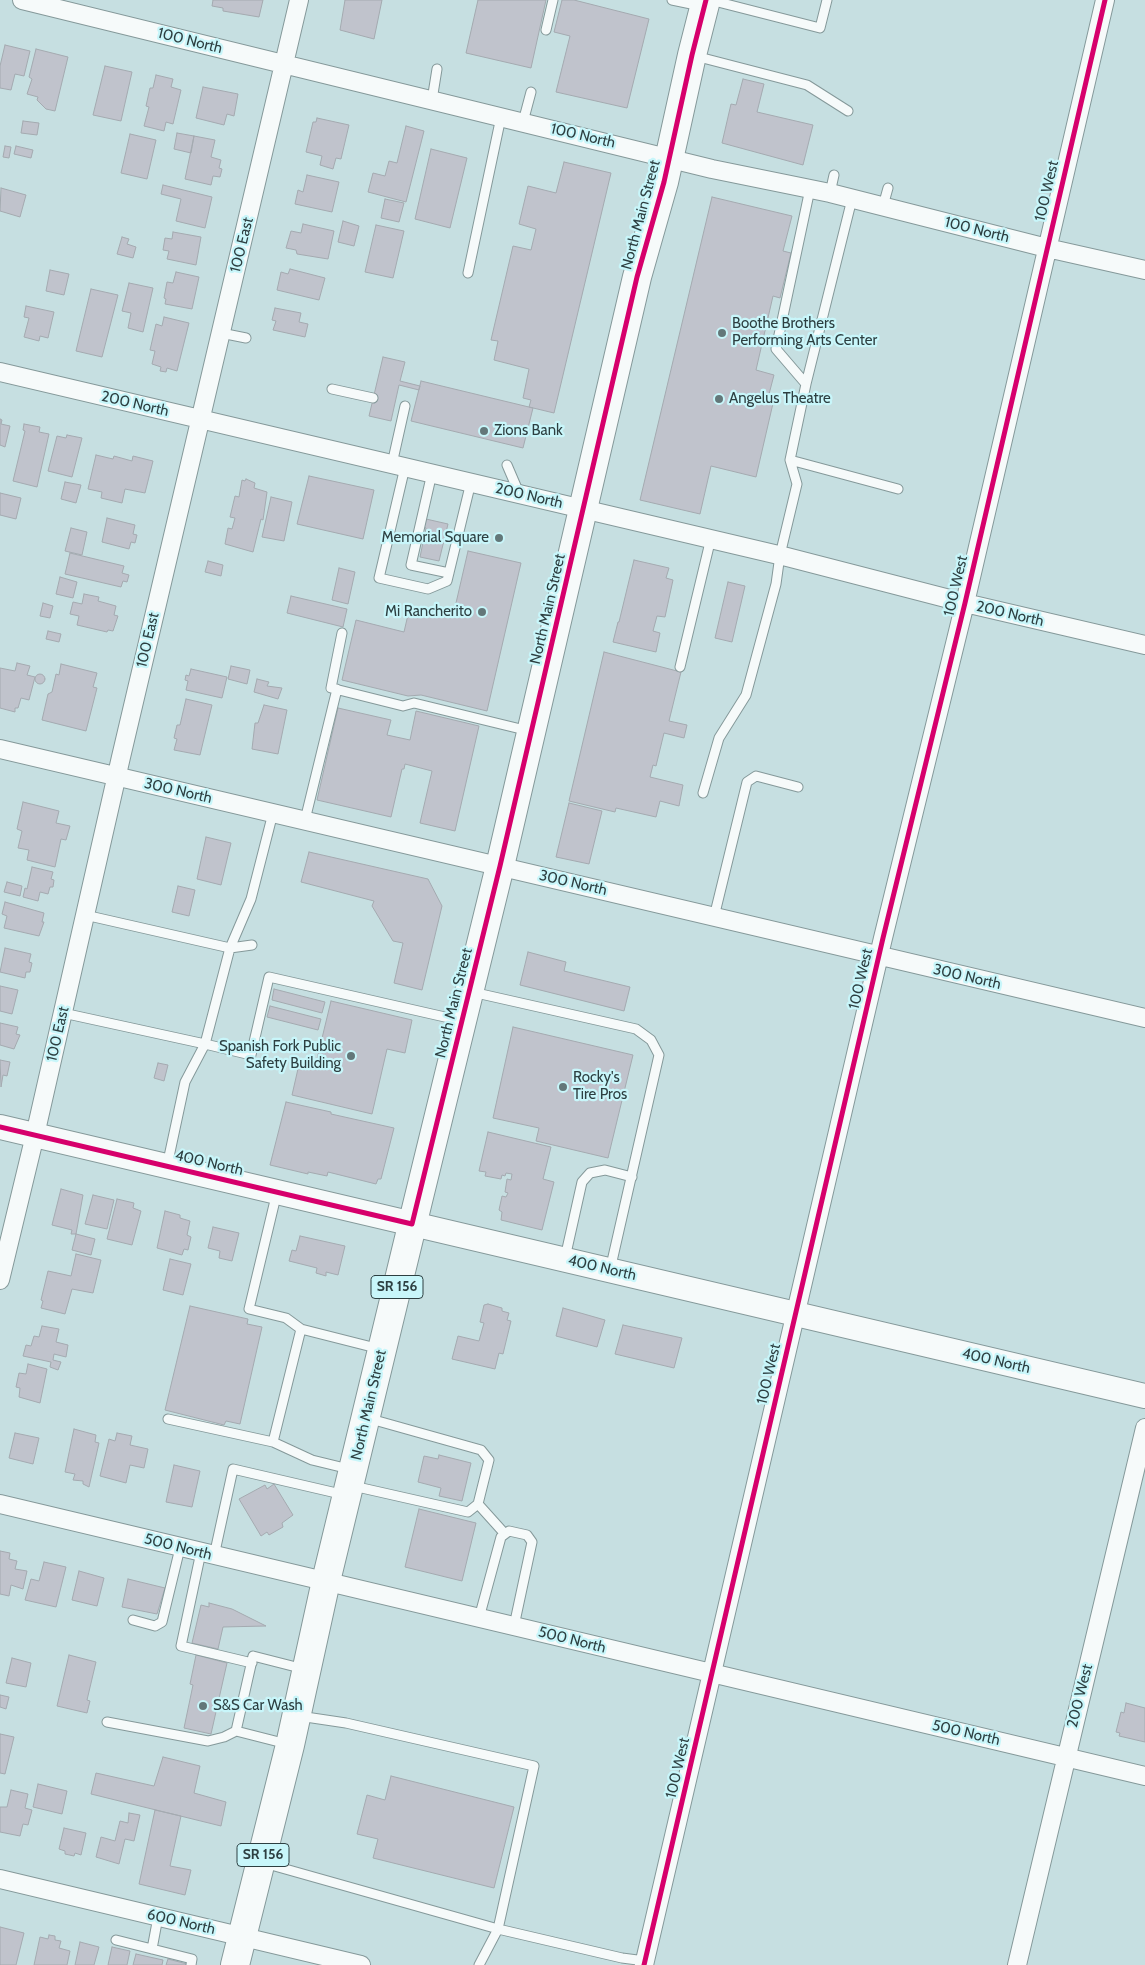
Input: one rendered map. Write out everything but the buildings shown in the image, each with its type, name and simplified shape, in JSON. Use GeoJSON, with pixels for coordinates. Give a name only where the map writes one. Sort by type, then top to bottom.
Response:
{"type":"FeatureCollection","features":[{"type":"Feature","properties":{"kind":"main road","name":"North Main Street"},"geometry":{"type":"LineString","coordinates":[[235,1965],[290,1745],[326,1581],[532,732],[637,277],[669,158],[692,55],[707,2]]}},
{"type":"Feature","properties":{"kind":"main road","name":"400 North"},"geometry":{"type":"LineString","coordinates":[[0,1127],[1145,1396]]}},
{"type":"Feature","properties":{"kind":"street","name":"100 North"},"geometry":{"type":"LineString","coordinates":[[22,0],[712,169],[810,188],[1047,248],[1145,270]]}},
{"type":"Feature","properties":{"kind":"street","name":"100 East"},"geometry":{"type":"LineString","coordinates":[[0,1280],[35,1135],[116,776],[300,0]]}},
{"type":"Feature","properties":{"kind":"street","name":"100 West"},"geometry":{"type":"LineString","coordinates":[[645,1963],[879,956],[965,603],[1105,0]]}},
{"type":"Feature","properties":{"kind":"street","name":"200 North"},"geometry":{"type":"LineString","coordinates":[[0,372],[711,538],[965,603],[1145,645]]}},
{"type":"Feature","properties":{"kind":"street","name":"300 North"},"geometry":{"type":"LineString","coordinates":[[0,749],[1145,1018]]}},
{"type":"Feature","properties":{"kind":"street","name":"200 West"},"geometry":{"type":"LineString","coordinates":[[1017,1965],[1145,1428]]}},
{"type":"Feature","properties":{"kind":"street","name":"500 North"},"geometry":{"type":"LineString","coordinates":[[0,1504],[1145,1776]]}},
{"type":"Feature","properties":{"kind":"street","name":"600 North"},"geometry":{"type":"LineString","coordinates":[[0,1879],[361,1965]]}},
{"type":"Feature","properties":{"kind":"lane"},"geometry":{"type":"LineString","coordinates":[[546,30],[554,0]]}},
{"type":"Feature","properties":{"kind":"lane"},"geometry":{"type":"LineString","coordinates":[[672,0],[707,2],[820,28],[827,0]]}},
{"type":"Feature","properties":{"kind":"lane"},"geometry":{"type":"LineString","coordinates":[[692,55],[807,85],[848,111]]}},
{"type":"Feature","properties":{"kind":"lane"},"geometry":{"type":"LineString","coordinates":[[432,100],[437,69]]}},
{"type":"Feature","properties":{"kind":"lane"},"geometry":{"type":"LineString","coordinates":[[523,122],[531,92]]}},
{"type":"Feature","properties":{"kind":"lane"},"geometry":{"type":"LineString","coordinates":[[468,273],[501,117]]}},
{"type":"Feature","properties":{"kind":"lane"},"geometry":{"type":"LineString","coordinates":[[830,193],[834,175]]}},
{"type":"Feature","properties":{"kind":"lane"},"geometry":{"type":"LineString","coordinates":[[806,384],[776,349],[810,188]]}},
{"type":"Feature","properties":{"kind":"lane"},"geometry":{"type":"LineString","coordinates":[[883,206],[888,188]]}},
{"type":"Feature","properties":{"kind":"lane"},"geometry":{"type":"LineString","coordinates":[[703,793],[719,738],[746,695],[776,584],[780,555],[797,484],[790,460],[806,384],[852,199]]}},
{"type":"Feature","properties":{"kind":"lane"},"geometry":{"type":"LineString","coordinates":[[220,333],[246,338]]}},
{"type":"Feature","properties":{"kind":"lane"},"geometry":{"type":"LineString","coordinates":[[332,389],[373,398]]}},
{"type":"Feature","properties":{"kind":"lane"},"geometry":{"type":"LineString","coordinates":[[405,406],[398,465],[379,578],[428,589],[447,581],[471,482]]}},
{"type":"Feature","properties":{"kind":"lane"},"geometry":{"type":"LineString","coordinates":[[790,460],[898,489]]}},
{"type":"Feature","properties":{"kind":"lane"},"geometry":{"type":"LineString","coordinates":[[507,465],[519,493]]}},
{"type":"Feature","properties":{"kind":"lane"},"geometry":{"type":"LineString","coordinates":[[432,473],[411,565],[449,573]]}},
{"type":"Feature","properties":{"kind":"lane"},"geometry":{"type":"LineString","coordinates":[[680,666],[711,538]]}},
{"type":"Feature","properties":{"kind":"lane"},"geometry":{"type":"LineString","coordinates":[[342,633],[332,688],[404,706],[414,703],[532,732]]}},
{"type":"Feature","properties":{"kind":"lane"},"geometry":{"type":"LineString","coordinates":[[305,820],[337,689]]}},
{"type":"Feature","properties":{"kind":"lane"},"geometry":{"type":"LineString","coordinates":[[714,917],[747,782],[756,776],[798,787]]}},
{"type":"Feature","properties":{"kind":"lane"},"geometry":{"type":"LineString","coordinates":[[167,1166],[185,1082],[205,1044],[230,948],[250,899],[273,813]]}},
{"type":"Feature","properties":{"kind":"lane"},"geometry":{"type":"LineString","coordinates":[[85,915],[230,948],[252,945]]}},
{"type":"Feature","properties":{"kind":"lane"},"geometry":{"type":"LineString","coordinates":[[63,1012],[251,1055],[269,977],[462,1021]]}},
{"type":"Feature","properties":{"kind":"lane"},"geometry":{"type":"LineString","coordinates":[[470,991],[636,1029],[651,1040],[659,1055],[610,1270]]}},
{"type":"Feature","properties":{"kind":"lane"},"geometry":{"type":"LineString","coordinates":[[565,1260],[582,1182],[590,1174],[605,1170],[632,1177]]}},
{"type":"Feature","properties":{"kind":"lane"},"geometry":{"type":"LineString","coordinates":[[277,1192],[249,1309],[286,1318],[301,1329],[382,1350]]}},
{"type":"Feature","properties":{"kind":"lane"},"geometry":{"type":"LineString","coordinates":[[273,1442],[301,1329]]}},
{"type":"Feature","properties":{"kind":"lane"},"geometry":{"type":"LineString","coordinates":[[252,1663],[181,1646],[233,1469],[351,1484],[468,1512],[478,1504],[489,1460],[481,1450],[366,1417]]}},
{"type":"Feature","properties":{"kind":"lane"},"geometry":{"type":"LineString","coordinates":[[168,1419],[273,1442],[312,1460],[351,1484]]}},
{"type":"Feature","properties":{"kind":"lane"},"geometry":{"type":"LineString","coordinates":[[478,1504],[505,1534]]}},
{"type":"Feature","properties":{"kind":"lane"},"geometry":{"type":"LineString","coordinates":[[479,1618],[501,1537],[509,1531],[527,1535],[532,1542],[514,1626]]}},
{"type":"Feature","properties":{"kind":"lane"},"geometry":{"type":"LineString","coordinates":[[133,1620],[155,1626],[162,1622],[180,1548]]}},
{"type":"Feature","properties":{"kind":"lane"},"geometry":{"type":"LineString","coordinates":[[236,1731],[253,1656],[307,1670]]}},
{"type":"Feature","properties":{"kind":"lane"},"geometry":{"type":"LineString","coordinates":[[296,1716],[346,1723],[534,1766],[498,1929],[479,1965]]}},
{"type":"Feature","properties":{"kind":"lane"},"geometry":{"type":"LineString","coordinates":[[107,1722],[208,1741],[224,1738],[236,1731],[290,1745]]}},
{"type":"Feature","properties":{"kind":"lane"},"geometry":{"type":"LineString","coordinates":[[261,1862],[313,1875],[350,1888],[498,1929],[645,1963]]}},
{"type":"Feature","properties":{"kind":"lane"},"geometry":{"type":"LineString","coordinates":[[152,1949],[158,1917]]}},
{"type":"Feature","properties":{"kind":"lane"},"geometry":{"type":"LineString","coordinates":[[116,1940],[192,1959],[191,1965]]}},
{"type":"Feature","properties":{"kind":"cycle path"},"geometry":{"type":"LineString","coordinates":[[0,1127],[412,1224],[500,866],[637,277],[664,182],[706,0]]}},
{"type":"Feature","properties":{"kind":"cycle path"},"geometry":{"type":"LineString","coordinates":[[644,1965],[883,938],[965,603],[1105,0]]}},
{"type":"Feature","properties":{"kind":"place","name":"Boothe Brothers Performing Arts Center"},"geometry":{"type":"Point","coordinates":[722,333]}},
{"type":"Feature","properties":{"kind":"place","name":"Angelus Theatre"},"geometry":{"type":"Point","coordinates":[719,399]}},
{"type":"Feature","properties":{"kind":"place","name":"Zions Bank"},"geometry":{"type":"Point","coordinates":[484,431]}},
{"type":"Feature","properties":{"kind":"place","name":"Memorial Square"},"geometry":{"type":"Point","coordinates":[499,538]}},
{"type":"Feature","properties":{"kind":"place","name":"Mi Rancherito"},"geometry":{"type":"Point","coordinates":[482,612]}},
{"type":"Feature","properties":{"kind":"place","name":"Spanish Fork Public Safety Building"},"geometry":{"type":"Point","coordinates":[351,1056]}},
{"type":"Feature","properties":{"kind":"place","name":"Rocky's Tire Pros"},"geometry":{"type":"Point","coordinates":[563,1087]}},
{"type":"Feature","properties":{"kind":"place","name":"S&S Car Wash"},"geometry":{"type":"Point","coordinates":[203,1706]}}]}
